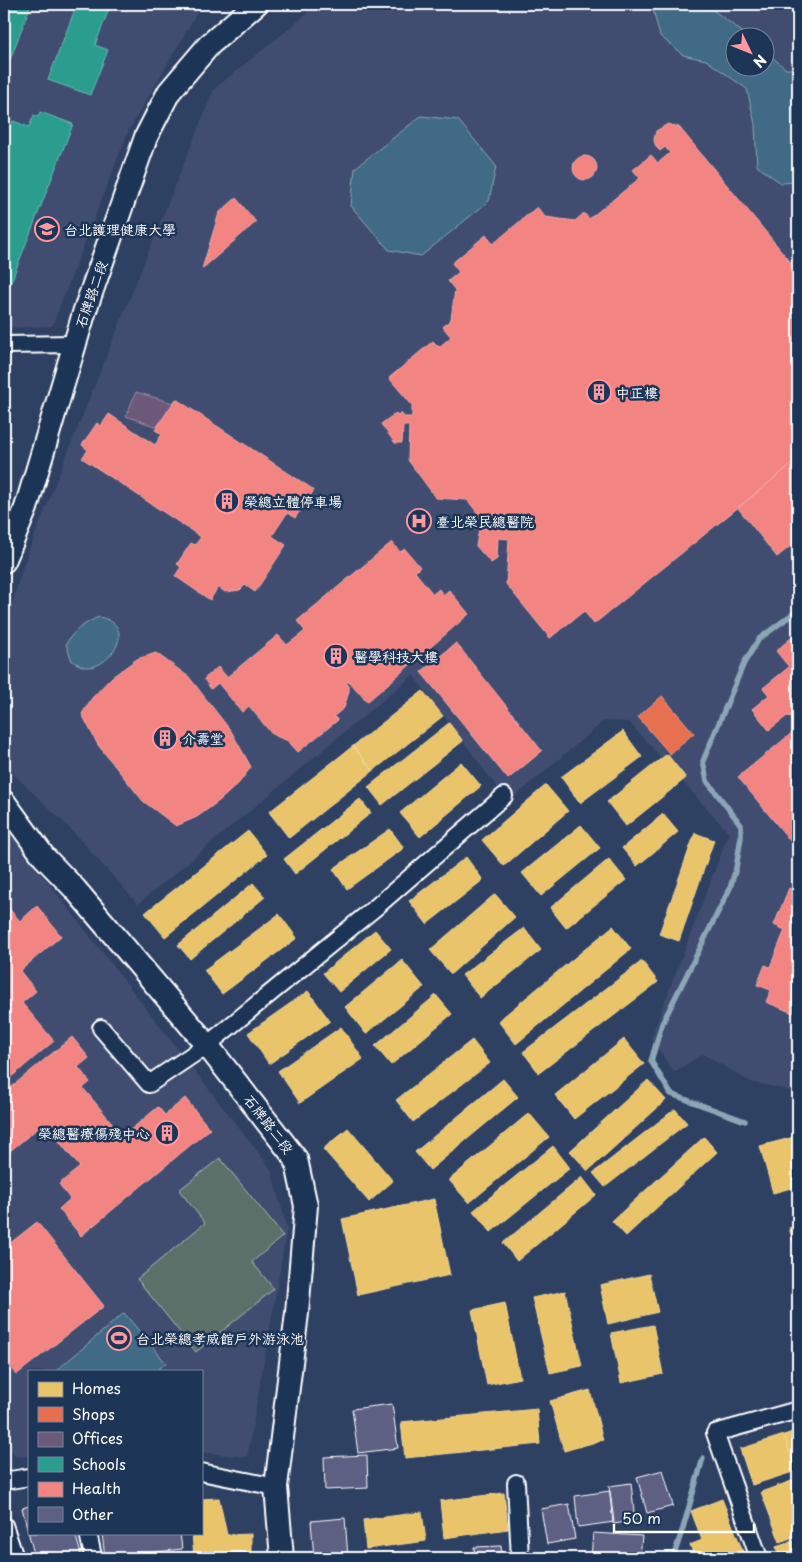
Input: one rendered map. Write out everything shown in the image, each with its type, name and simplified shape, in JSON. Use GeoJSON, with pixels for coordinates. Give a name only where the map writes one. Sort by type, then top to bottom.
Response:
{"type":"FeatureCollection","features":[{"type":"Feature","properties":{"kind":"street","name":"石牌路二段"},"geometry":{"type":"LineString","coordinates":[[4,561],[26,508],[85,310],[146,136],[169,92],[209,45],[256,4]]}},
{"type":"Feature","properties":{"kind":"street"},"geometry":{"type":"LineString","coordinates":[[4,345],[75,344]]}},
{"type":"Feature","properties":{"kind":"street"},"geometry":{"type":"LineString","coordinates":[[4,522],[26,508]]}},
{"type":"Feature","properties":{"kind":"street"},"geometry":{"type":"LineString","coordinates":[[101,1028],[149,1084],[207,1045],[376,907],[504,796]]}},
{"type":"Feature","properties":{"kind":"street","name":"石牌路二段"},"geometry":{"type":"LineString","coordinates":[[4,802],[44,857],[75,889],[207,1045],[296,1159],[306,1206],[297,1313],[276,1486],[282,1558]]}},
{"type":"Feature","properties":{"kind":"street"},"geometry":{"type":"LineString","coordinates":[[759,1558],[715,1433],[798,1410]]}},
{"type":"Feature","properties":{"kind":"street"},"geometry":{"type":"LineString","coordinates":[[202,1472],[276,1486]]}},
{"type":"Feature","properties":{"kind":"street"},"geometry":{"type":"LineString","coordinates":[[4,1481],[28,1477]]}},
{"type":"Feature","properties":{"kind":"street"},"geometry":{"type":"LineString","coordinates":[[516,1483],[520,1558]]}},
{"type":"Feature","properties":{"kind":"street"},"geometry":{"type":"LineString","coordinates":[[4,1524],[15,1558]]}},
{"type":"Feature","properties":{"kind":"street"},"geometry":{"type":"LineString","coordinates":[[88,1534],[93,1556]]}},
{"type":"Feature","properties":{"kind":"shaded area","name":"台北護理健康大學"},"geometry":{"type":"Polygon","coordinates":[[[4,4],[202,4],[128,132],[52,326],[4,328],[4,4]]]}},
{"type":"Feature","properties":{"kind":"shaded area","name":"臺北榮民總醫院"},"geometry":{"type":"Polygon","coordinates":[[[309,4],[798,4],[798,1092],[751,1082],[703,1054],[674,1072],[651,1038],[729,833],[629,722],[604,721],[513,798],[504,796],[413,675],[138,904],[66,824],[7,768],[4,748],[4,633],[23,566],[214,89],[306,15],[309,4]]]}},
{"type":"Feature","properties":{"kind":"shaded area"},"geometry":{"type":"Polygon","coordinates":[[[656,4],[705,4],[737,28],[724,28],[724,73],[706,60],[683,55],[660,36],[652,6],[656,4]]]}},
{"type":"Feature","properties":{"kind":"shaded area"},"geometry":{"type":"Polygon","coordinates":[[[774,59],[786,69],[798,69],[798,182],[781,183],[757,166],[755,124],[747,89],[731,78],[774,78],[774,59]]]}},
{"type":"Feature","properties":{"kind":"shaded area"},"geometry":{"type":"Polygon","coordinates":[[[421,116],[458,120],[496,166],[489,201],[421,256],[389,250],[351,206],[355,168],[421,116]]]}},
{"type":"Feature","properties":{"kind":"shaded area"},"geometry":{"type":"Polygon","coordinates":[[[99,617],[111,622],[118,628],[117,646],[104,661],[96,666],[87,667],[72,661],[66,644],[80,627],[99,617]]]}},
{"type":"Feature","properties":{"kind":"shaded area"},"geometry":{"type":"Polygon","coordinates":[[[4,826],[271,1169],[287,1229],[247,1457],[202,1452],[202,1370],[28,1370],[28,1457],[16,1456],[4,1444],[4,826]]]}},
{"type":"Feature","properties":{"kind":"shaded area","name":"台北榮總孝威館戶外游泳池"},"geometry":{"type":"Polygon","coordinates":[[[124,1313],[166,1363],[157,1370],[57,1370],[124,1313]]]}},
{"type":"Feature","properties":{"kind":"green space"},"geometry":{"type":"Polygon","coordinates":[[[220,1158],[283,1236],[252,1262],[274,1289],[196,1352],[137,1279],[205,1223],[179,1190],[220,1158]]]}},
{"type":"Feature","properties":{"kind":"building: Homes"},"geometry":{"type":"Polygon","coordinates":[[[423,691],[443,716],[373,771],[353,746],[423,691]]]}},
{"type":"Feature","properties":{"kind":"building: Homes"},"geometry":{"type":"Polygon","coordinates":[[[449,723],[463,741],[382,805],[368,787],[449,723]]]}},
{"type":"Feature","properties":{"kind":"building: Homes"},"geometry":{"type":"Polygon","coordinates":[[[623,731],[642,757],[580,803],[561,777],[623,731]]]}},
{"type":"Feature","properties":{"kind":"building: Homes"},"geometry":{"type":"Polygon","coordinates":[[[353,746],[373,771],[289,838],[269,812],[353,746]]]}},
{"type":"Feature","properties":{"kind":"building: Homes"},"geometry":{"type":"Polygon","coordinates":[[[667,754],[686,778],[626,826],[607,802],[667,754]]]}},
{"type":"Feature","properties":{"kind":"building: Homes"},"geometry":{"type":"Polygon","coordinates":[[[461,762],[481,786],[420,837],[400,813],[461,762]]]}},
{"type":"Feature","properties":{"kind":"building: Homes"},"geometry":{"type":"Polygon","coordinates":[[[546,785],[568,811],[504,866],[482,840],[546,785]]]}},
{"type":"Feature","properties":{"kind":"building: Homes"},"geometry":{"type":"Polygon","coordinates":[[[360,799],[371,813],[295,874],[284,859],[360,799]]]}},
{"type":"Feature","properties":{"kind":"building: Homes"},"geometry":{"type":"Polygon","coordinates":[[[663,814],[678,832],[637,866],[622,848],[663,814]]]}},
{"type":"Feature","properties":{"kind":"building: Homes"},"geometry":{"type":"Polygon","coordinates":[[[581,825],[600,848],[541,896],[522,873],[581,825]]]}},
{"type":"Feature","properties":{"kind":"building: Homes"},"geometry":{"type":"Polygon","coordinates":[[[390,829],[404,848],[347,889],[333,869],[390,829]]]}},
{"type":"Feature","properties":{"kind":"building: Homes"},"geometry":{"type":"Polygon","coordinates":[[[248,831],[267,855],[165,937],[145,913],[248,831]]]}},
{"type":"Feature","properties":{"kind":"building: Homes"},"geometry":{"type":"Polygon","coordinates":[[[695,833],[714,840],[679,941],[659,934],[695,833]]]}},
{"type":"Feature","properties":{"kind":"building: Homes"},"geometry":{"type":"Polygon","coordinates":[[[466,857],[483,880],[427,924],[409,901],[466,857]]]}},
{"type":"Feature","properties":{"kind":"building: Homes"},"geometry":{"type":"Polygon","coordinates":[[[609,859],[626,880],[566,928],[550,908],[609,859]]]}},
{"type":"Feature","properties":{"kind":"building: Homes"},"geometry":{"type":"Polygon","coordinates":[[[253,883],[265,897],[190,959],[178,945],[253,883]]]}},
{"type":"Feature","properties":{"kind":"building: Homes"},"geometry":{"type":"Polygon","coordinates":[[[495,894],[515,917],[451,974],[430,950],[495,894]]]}},
{"type":"Feature","properties":{"kind":"building: Homes"},"geometry":{"type":"Polygon","coordinates":[[[279,914],[297,938],[222,994],[204,970],[279,914]]]}},
{"type":"Feature","properties":{"kind":"building: Homes"},"geometry":{"type":"Polygon","coordinates":[[[613,926],[631,949],[516,1044],[498,1021],[613,926]]]}},
{"type":"Feature","properties":{"kind":"building: Homes"},"geometry":{"type":"Polygon","coordinates":[[[524,928],[541,950],[480,998],[462,975],[524,928]]]}},
{"type":"Feature","properties":{"kind":"building: Homes"},"geometry":{"type":"Polygon","coordinates":[[[375,930],[391,949],[339,992],[323,973],[375,930]]]}},
{"type":"Feature","properties":{"kind":"building: Homes"},"geometry":{"type":"Polygon","coordinates":[[[402,960],[424,987],[366,1034],[345,1007],[402,960]]]}},
{"type":"Feature","properties":{"kind":"building: Homes"},"geometry":{"type":"Polygon","coordinates":[[[642,961],[658,982],[539,1073],[523,1052],[642,961]]]}},
{"type":"Feature","properties":{"kind":"building: Homes"},"geometry":{"type":"Polygon","coordinates":[[[308,991],[330,1021],[269,1064],[248,1033],[308,991]]]}},
{"type":"Feature","properties":{"kind":"building: Homes"},"geometry":{"type":"Polygon","coordinates":[[[436,995],[452,1014],[391,1065],[375,1046],[436,995]]]}},
{"type":"Feature","properties":{"kind":"building: Homes"},"geometry":{"type":"Polygon","coordinates":[[[341,1027],[363,1059],[300,1103],[278,1071],[341,1027]]]}},
{"type":"Feature","properties":{"kind":"building: Homes"},"geometry":{"type":"Polygon","coordinates":[[[624,1039],[644,1064],[574,1119],[555,1095],[624,1039]]]}},
{"type":"Feature","properties":{"kind":"building: Homes"},"geometry":{"type":"Polygon","coordinates":[[[472,1040],[490,1063],[413,1122],[396,1100],[472,1040]]]}},
{"type":"Feature","properties":{"kind":"building: Homes"},"geometry":{"type":"Polygon","coordinates":[[[503,1079],[518,1097],[430,1170],[415,1152],[503,1079]]]}},
{"type":"Feature","properties":{"kind":"building: Homes"},"geometry":{"type":"Polygon","coordinates":[[[648,1080],[666,1100],[588,1171],[570,1151],[648,1080]]]}},
{"type":"Feature","properties":{"kind":"building: Homes"},"geometry":{"type":"Polygon","coordinates":[[[675,1109],[687,1123],[605,1187],[593,1173],[675,1109]]]}},
{"type":"Feature","properties":{"kind":"building: Homes"},"geometry":{"type":"Polygon","coordinates":[[[529,1113],[549,1137],[469,1203],[449,1180],[529,1113]]]}},
{"type":"Feature","properties":{"kind":"building: Homes"},"geometry":{"type":"Polygon","coordinates":[[[348,1128],[393,1181],[369,1202],[323,1149],[348,1128]]]}},
{"type":"Feature","properties":{"kind":"building: Homes"},"geometry":{"type":"Polygon","coordinates":[[[798,1136],[798,1186],[773,1193],[760,1146],[798,1136]]]}},
{"type":"Feature","properties":{"kind":"building: Homes"},"geometry":{"type":"Polygon","coordinates":[[[704,1137],[717,1152],[626,1236],[612,1221],[704,1137]]]}},
{"type":"Feature","properties":{"kind":"building: Homes"},"geometry":{"type":"Polygon","coordinates":[[[553,1146],[570,1168],[491,1232],[473,1211],[553,1146]]]}},
{"type":"Feature","properties":{"kind":"building: Homes"},"geometry":{"type":"Polygon","coordinates":[[[582,1177],[596,1195],[517,1261],[503,1243],[582,1177]]]}},
{"type":"Feature","properties":{"kind":"building: Homes"},"geometry":{"type":"Polygon","coordinates":[[[434,1199],[450,1275],[358,1295],[342,1219],[434,1199]]]}},
{"type":"Feature","properties":{"kind":"building: Homes"},"geometry":{"type":"Polygon","coordinates":[[[798,1224],[798,1257],[789,1228],[798,1224]]]}},
{"type":"Feature","properties":{"kind":"building: Homes"},"geometry":{"type":"Polygon","coordinates":[[[649,1274],[658,1312],[608,1324],[600,1285],[649,1274]]]}},
{"type":"Feature","properties":{"kind":"building: Homes"},"geometry":{"type":"Polygon","coordinates":[[[565,1291],[582,1366],[550,1373],[532,1298],[565,1291]]]}},
{"type":"Feature","properties":{"kind":"building: Homes"},"geometry":{"type":"Polygon","coordinates":[[[505,1303],[520,1378],[487,1385],[472,1310],[505,1303]]]}},
{"type":"Feature","properties":{"kind":"building: Homes"},"geometry":{"type":"Polygon","coordinates":[[[653,1325],[663,1374],[621,1383],[611,1333],[653,1325]]]}},
{"type":"Feature","properties":{"kind":"building: Homes"},"geometry":{"type":"Polygon","coordinates":[[[590,1390],[603,1440],[564,1451],[550,1401],[590,1390]]]}},
{"type":"Feature","properties":{"kind":"building: Homes"},"geometry":{"type":"Polygon","coordinates":[[[537,1409],[540,1444],[405,1458],[401,1422],[537,1409]]]}},
{"type":"Feature","properties":{"kind":"building: Homes"},"geometry":{"type":"Polygon","coordinates":[[[798,1430],[798,1470],[796,1471],[784,1435],[798,1430]]]}},
{"type":"Feature","properties":{"kind":"building: Homes"},"geometry":{"type":"Polygon","coordinates":[[[784,1435],[796,1471],[752,1485],[740,1449],[784,1435]]]}},
{"type":"Feature","properties":{"kind":"building: Homes"},"geometry":{"type":"Polygon","coordinates":[[[797,1479],[798,1535],[780,1542],[761,1492],[797,1479]]]}},
{"type":"Feature","properties":{"kind":"building: Homes"},"geometry":{"type":"Polygon","coordinates":[[[504,1493],[508,1529],[444,1538],[440,1501],[504,1493]]]}},
{"type":"Feature","properties":{"kind":"building: Homes"},"geometry":{"type":"Polygon","coordinates":[[[219,1498],[227,1535],[251,1534],[251,1558],[194,1558],[192,1534],[202,1534],[202,1499],[219,1498]]]}},
{"type":"Feature","properties":{"kind":"building: Homes"},"geometry":{"type":"Polygon","coordinates":[[[722,1499],[744,1554],[734,1558],[695,1558],[690,1545],[702,1540],[691,1511],[722,1499]]]}},
{"type":"Feature","properties":{"kind":"building: Homes"},"geometry":{"type":"Polygon","coordinates":[[[422,1512],[426,1541],[366,1549],[363,1520],[422,1512]]]}},
{"type":"Feature","properties":{"kind":"building: Homes"},"geometry":{"type":"Polygon","coordinates":[[[798,1539],[798,1558],[780,1558],[776,1547],[798,1539]]]}},
{"type":"Feature","properties":{"kind":"building: Shops"},"geometry":{"type":"Polygon","coordinates":[[[662,696],[694,733],[670,754],[638,717],[662,696]]]}},
{"type":"Feature","properties":{"kind":"building: Offices"},"geometry":{"type":"Polygon","coordinates":[[[136,392],[173,403],[157,427],[126,416],[136,392]]]}},
{"type":"Feature","properties":{"kind":"building: Schools"},"geometry":{"type":"Polygon","coordinates":[[[4,4],[31,4],[4,76],[4,4]]]}},
{"type":"Feature","properties":{"kind":"building: Schools"},"geometry":{"type":"Polygon","coordinates":[[[77,4],[111,4],[95,45],[108,50],[90,95],[48,80],[77,4]]]}},
{"type":"Feature","properties":{"kind":"building: Schools"},"geometry":{"type":"Polygon","coordinates":[[[40,112],[73,124],[4,300],[4,181],[10,164],[4,162],[4,143],[13,121],[29,127],[34,115],[38,117],[40,112]]]}},
{"type":"Feature","properties":{"kind":"building: Health","name":"中正樓"},"geometry":{"type":"Polygon","coordinates":[[[668,124],[679,127],[798,271],[798,459],[594,624],[584,611],[550,638],[506,584],[509,539],[498,538],[497,559],[491,563],[476,546],[481,518],[473,507],[467,500],[436,498],[408,460],[409,426],[403,426],[402,443],[395,443],[381,424],[396,413],[398,416],[401,413],[404,417],[412,417],[412,405],[389,378],[433,341],[439,347],[451,337],[443,327],[451,319],[455,290],[448,281],[459,272],[452,263],[486,235],[493,244],[537,207],[545,217],[575,221],[584,213],[589,219],[640,178],[633,170],[651,155],[658,163],[670,153],[665,147],[660,151],[656,147],[654,140],[656,131],[668,124]]]}},
{"type":"Feature","properties":{"kind":"building: Health"},"geometry":{"type":"Polygon","coordinates":[[[585,156],[590,157],[596,163],[596,173],[590,179],[585,180],[580,179],[574,173],[573,168],[574,163],[580,157],[585,156]]]}},
{"type":"Feature","properties":{"kind":"building: Health"},"geometry":{"type":"Polygon","coordinates":[[[236,198],[256,222],[202,269],[219,213],[236,198]]]}},
{"type":"Feature","properties":{"kind":"building: Health","name":"榮總立體停車場"},"geometry":{"type":"Polygon","coordinates":[[[176,399],[314,490],[295,518],[287,513],[272,536],[286,545],[255,592],[245,585],[240,590],[225,592],[218,587],[210,600],[175,576],[181,567],[177,564],[191,543],[195,545],[201,537],[82,458],[88,450],[82,445],[97,423],[101,426],[109,414],[155,445],[162,434],[155,430],[176,399]]]}},
{"type":"Feature","properties":{"kind":"building: Health"},"geometry":{"type":"Polygon","coordinates":[[[798,459],[798,540],[777,557],[738,508],[798,459]]]}},
{"type":"Feature","properties":{"kind":"building: Health","name":"醫學科技大樓"},"geometry":{"type":"Polygon","coordinates":[[[392,542],[400,552],[405,549],[420,567],[415,572],[433,594],[439,589],[443,595],[449,590],[469,614],[367,702],[349,681],[346,682],[349,686],[349,691],[344,708],[334,716],[338,720],[298,752],[288,741],[271,733],[249,706],[242,712],[218,683],[211,689],[204,679],[218,667],[227,677],[278,635],[287,645],[305,631],[297,621],[392,542]]]}},
{"type":"Feature","properties":{"kind":"building: Health"},"geometry":{"type":"Polygon","coordinates":[[[798,632],[798,713],[793,717],[787,716],[769,730],[752,709],[769,695],[763,688],[789,667],[776,651],[798,632]]]}},
{"type":"Feature","properties":{"kind":"building: Health"},"geometry":{"type":"Polygon","coordinates":[[[456,643],[542,751],[508,779],[421,672],[456,643]]]}},
{"type":"Feature","properties":{"kind":"building: Health","name":"介壽堂"},"geometry":{"type":"Polygon","coordinates":[[[156,653],[189,677],[231,731],[251,767],[239,783],[219,801],[197,817],[176,826],[143,801],[98,745],[82,714],[92,698],[112,677],[137,659],[156,653]]]}},
{"type":"Feature","properties":{"kind":"building: Health"},"geometry":{"type":"Polygon","coordinates":[[[798,728],[798,838],[792,843],[738,777],[798,728]]]}},
{"type":"Feature","properties":{"kind":"building: Health"},"geometry":{"type":"Polygon","coordinates":[[[789,888],[798,892],[798,1001],[793,1013],[766,1002],[771,990],[757,985],[765,965],[770,967],[785,930],[774,925],[789,888]]]}},
{"type":"Feature","properties":{"kind":"building: Health"},"geometry":{"type":"Polygon","coordinates":[[[4,903],[20,921],[37,906],[61,936],[20,971],[36,991],[22,1003],[54,1041],[4,1083],[4,903]]]}},
{"type":"Feature","properties":{"kind":"building: Health","name":"榮總醫療傷殘中心"},"geometry":{"type":"Polygon","coordinates":[[[72,1037],[89,1058],[78,1067],[90,1082],[83,1088],[123,1136],[158,1107],[165,1115],[185,1098],[210,1129],[81,1236],[59,1209],[70,1199],[59,1184],[80,1167],[44,1123],[4,1156],[4,1093],[72,1037]]]}},
{"type":"Feature","properties":{"kind":"building: Health"},"geometry":{"type":"Polygon","coordinates":[[[37,1222],[104,1306],[16,1375],[4,1359],[4,1248],[37,1222]]]}},
{"type":"Feature","properties":{"kind":"building: Other"},"geometry":{"type":"Polygon","coordinates":[[[392,1404],[398,1448],[358,1453],[352,1409],[392,1404]]]}},
{"type":"Feature","properties":{"kind":"building: Other"},"geometry":{"type":"Polygon","coordinates":[[[367,1455],[368,1488],[325,1490],[324,1457],[367,1455]]]}},
{"type":"Feature","properties":{"kind":"building: Other"},"geometry":{"type":"Polygon","coordinates":[[[663,1470],[673,1506],[647,1513],[637,1477],[663,1470]]]}},
{"type":"Feature","properties":{"kind":"building: Other"},"geometry":{"type":"Polygon","coordinates":[[[631,1483],[635,1521],[613,1524],[609,1486],[631,1483]]]}},
{"type":"Feature","properties":{"kind":"building: Other"},"geometry":{"type":"Polygon","coordinates":[[[610,1491],[614,1522],[578,1527],[575,1496],[610,1491]]]}},
{"type":"Feature","properties":{"kind":"building: Other"},"geometry":{"type":"Polygon","coordinates":[[[569,1504],[575,1539],[547,1544],[541,1509],[569,1504]]]}},
{"type":"Feature","properties":{"kind":"building: Other"},"geometry":{"type":"Polygon","coordinates":[[[28,1506],[28,1531],[22,1508],[28,1506]]]}},
{"type":"Feature","properties":{"kind":"building: Other"},"geometry":{"type":"Polygon","coordinates":[[[345,1518],[348,1558],[314,1558],[311,1521],[345,1518]]]}},
{"type":"Feature","properties":{"kind":"building: Other"},"geometry":{"type":"Polygon","coordinates":[[[593,1533],[642,1536],[640,1558],[591,1558],[593,1533]]]}},
{"type":"Feature","properties":{"kind":"building: Other"},"geometry":{"type":"Polygon","coordinates":[[[29,1534],[75,1534],[82,1558],[35,1558],[29,1534]]]}},
{"type":"Feature","properties":{"kind":"building: Other"},"geometry":{"type":"Polygon","coordinates":[[[102,1534],[180,1534],[182,1549],[105,1558],[102,1534]]]}},
{"type":"Feature","properties":{"kind":"building: Other"},"geometry":{"type":"Polygon","coordinates":[[[501,1546],[502,1558],[475,1558],[474,1547],[501,1546]]]}},
{"type":"Feature","properties":{"kind":"waterway"},"geometry":{"type":"LineString","coordinates":[[745,1121],[671,1094],[651,1061],[662,1024],[730,888],[736,868],[741,825],[707,781],[703,761],[744,663],[759,639],[798,610]]}},
{"type":"Feature","properties":{"kind":"waterway"},"geometry":{"type":"LineString","coordinates":[[673,1558],[703,1458]]}},
{"type":"Feature","properties":{"kind":"place","name":"台北護理健康大學"},"geometry":{"type":"Point","coordinates":[47,229]}},
{"type":"Feature","properties":{"kind":"place","name":"中正樓"},"geometry":{"type":"Point","coordinates":[599,392]}},
{"type":"Feature","properties":{"kind":"place","name":"榮總立體停車場"},"geometry":{"type":"Point","coordinates":[227,501]}},
{"type":"Feature","properties":{"kind":"place","name":"臺北榮民總醫院"},"geometry":{"type":"Point","coordinates":[419,521]}},
{"type":"Feature","properties":{"kind":"place","name":"醫學科技大樓"},"geometry":{"type":"Point","coordinates":[336,656]}},
{"type":"Feature","properties":{"kind":"place","name":"介壽堂"},"geometry":{"type":"Point","coordinates":[165,738]}},
{"type":"Feature","properties":{"kind":"place","name":"榮總醫療傷殘中心"},"geometry":{"type":"Point","coordinates":[167,1133]}},
{"type":"Feature","properties":{"kind":"place","name":"台北榮總孝威館戶外游泳池"},"geometry":{"type":"Point","coordinates":[119,1338]}}]}
